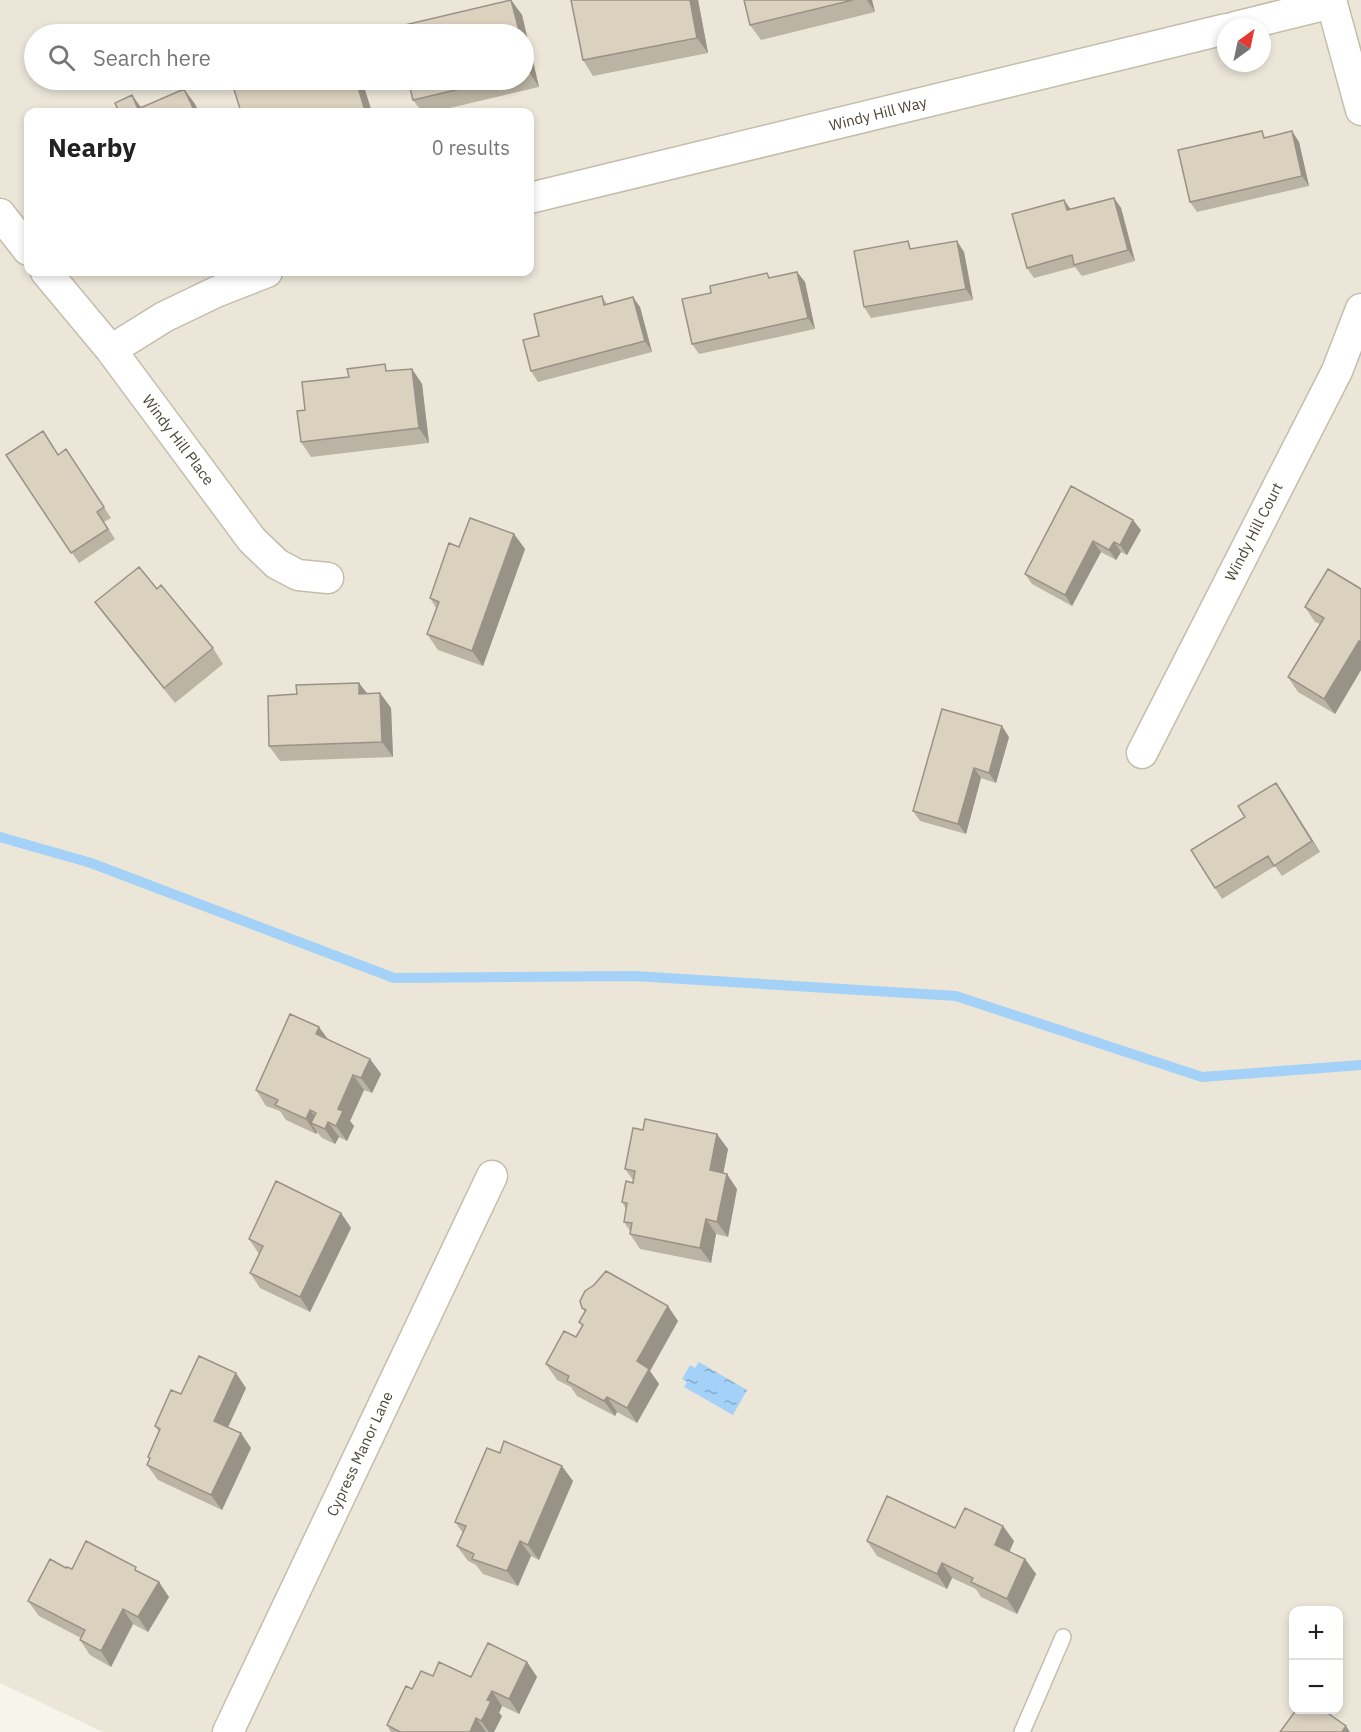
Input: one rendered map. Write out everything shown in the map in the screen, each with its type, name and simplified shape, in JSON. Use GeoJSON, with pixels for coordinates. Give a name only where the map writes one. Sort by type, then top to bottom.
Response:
{"type":"FeatureCollection","features":[{"type":"Feature","properties":{"kind":"street"},"geometry":{"type":"LineString","coordinates":[[1270,18],[1332,2],[1361,110]]}},
{"type":"Feature","properties":{"kind":"street","name":"Windy Hill Way"},"geometry":{"type":"LineString","coordinates":[[534,197],[1217,31]]}},
{"type":"Feature","properties":{"kind":"street"},"geometry":{"type":"LineString","coordinates":[[0,214],[24,245]]}},
{"type":"Feature","properties":{"kind":"street","name":"Windy Hill Place"},"geometry":{"type":"LineString","coordinates":[[49,276],[111,350],[252,540],[277,564],[298,575],[328,578]]}},
{"type":"Feature","properties":{"kind":"street"},"geometry":{"type":"LineString","coordinates":[[111,350],[164,317],[216,292],[257,276]]}},
{"type":"Feature","properties":{"kind":"street","name":"Windy Hill Court"},"geometry":{"type":"LineString","coordinates":[[1142,753],[1336,371],[1361,309]]}},
{"type":"Feature","properties":{"kind":"street","name":"Cypress Manor Lane"},"geometry":{"type":"LineString","coordinates":[[228,1732],[492,1176]]}},
{"type":"Feature","properties":{"kind":"lane"},"geometry":{"type":"LineString","coordinates":[[1022,1732],[1063,1637]]}},
{"type":"Feature","properties":{"kind":"shaded area"},"geometry":{"type":"Polygon","coordinates":[[[0,0],[1361,0],[1361,1732],[103,1732],[0,1683],[0,0]]]}},
{"type":"Feature","properties":{"kind":"water"},"geometry":{"type":"Polygon","coordinates":[[[699,1362],[747,1390],[733,1415],[684,1387],[687,1382],[682,1379],[690,1365],[695,1368],[699,1362]]]}},
{"type":"Feature","properties":{"kind":"building"},"geometry":{"type":"Polygon","coordinates":[[[511,0],[517,24],[409,24],[511,0]]]}},
{"type":"Feature","properties":{"kind":"building"},"geometry":{"type":"Polygon","coordinates":[[[571,0],[690,0],[697,38],[583,60],[571,0]]]}},
{"type":"Feature","properties":{"kind":"building"},"geometry":{"type":"Polygon","coordinates":[[[744,0],[853,0],[750,25],[744,0]]]}},
{"type":"Feature","properties":{"kind":"building"},"geometry":{"type":"Polygon","coordinates":[[[184,90],[193,108],[140,108],[184,90]]]}},
{"type":"Feature","properties":{"kind":"building"},"geometry":{"type":"Polygon","coordinates":[[[234,90],[359,90],[364,108],[240,108],[234,90]]]}},
{"type":"Feature","properties":{"kind":"building"},"geometry":{"type":"Polygon","coordinates":[[[410,90],[456,90],[413,100],[410,90]]]}},
{"type":"Feature","properties":{"kind":"building"},"geometry":{"type":"Polygon","coordinates":[[[132,95],[138,108],[117,108],[115,103],[132,95]]]}},
{"type":"Feature","properties":{"kind":"building"},"geometry":{"type":"Polygon","coordinates":[[[1262,131],[1264,138],[1292,131],[1302,176],[1190,202],[1178,150],[1262,131]]]}},
{"type":"Feature","properties":{"kind":"building"},"geometry":{"type":"Polygon","coordinates":[[[1114,198],[1128,250],[1074,265],[1072,255],[1027,268],[1012,214],[1064,200],[1067,210],[1114,198]]]}},
{"type":"Feature","properties":{"kind":"building"},"geometry":{"type":"Polygon","coordinates":[[[908,241],[910,249],[957,241],[966,289],[864,307],[854,251],[908,241]]]}},
{"type":"Feature","properties":{"kind":"building"},"geometry":{"type":"Polygon","coordinates":[[[797,272],[808,318],[692,344],[682,299],[711,293],[710,286],[767,273],[769,278],[797,272]]]}},
{"type":"Feature","properties":{"kind":"building"},"geometry":{"type":"Polygon","coordinates":[[[602,296],[604,305],[633,297],[645,341],[531,371],[523,340],[539,336],[534,314],[602,296]]]}},
{"type":"Feature","properties":{"kind":"building"},"geometry":{"type":"Polygon","coordinates":[[[385,364],[386,371],[412,369],[419,428],[301,442],[297,411],[305,410],[302,382],[349,377],[347,369],[385,364]]]}},
{"type":"Feature","properties":{"kind":"building"},"geometry":{"type":"Polygon","coordinates":[[[43,431],[58,455],[66,449],[104,507],[97,512],[108,529],[71,553],[6,455],[43,431]]]}},
{"type":"Feature","properties":{"kind":"building"},"geometry":{"type":"Polygon","coordinates":[[[1071,486],[1133,520],[1120,545],[1114,542],[1109,550],[1093,541],[1065,595],[1025,574],[1071,486]]]}},
{"type":"Feature","properties":{"kind":"building"},"geometry":{"type":"Polygon","coordinates":[[[470,518],[514,534],[472,651],[427,634],[439,602],[430,598],[449,543],[459,547],[470,518]]]}},
{"type":"Feature","properties":{"kind":"building"},"geometry":{"type":"Polygon","coordinates":[[[139,567],[157,589],[161,585],[213,648],[164,688],[95,602],[139,567]]]}},
{"type":"Feature","properties":{"kind":"building"},"geometry":{"type":"Polygon","coordinates":[[[1328,569],[1361,589],[1361,643],[1359,641],[1324,699],[1288,677],[1324,618],[1305,607],[1328,569]]]}},
{"type":"Feature","properties":{"kind":"building"},"geometry":{"type":"Polygon","coordinates":[[[359,683],[359,694],[380,693],[382,742],[269,746],[268,696],[297,694],[296,685],[359,683]]]}},
{"type":"Feature","properties":{"kind":"building"},"geometry":{"type":"Polygon","coordinates":[[[942,709],[1002,726],[989,773],[974,768],[958,824],[913,811],[942,709]]]}},
{"type":"Feature","properties":{"kind":"building"},"geometry":{"type":"Polygon","coordinates":[[[1276,783],[1312,841],[1274,866],[1268,856],[1215,888],[1191,850],[1245,817],[1238,806],[1276,783]]]}},
{"type":"Feature","properties":{"kind":"building"},"geometry":{"type":"Polygon","coordinates":[[[290,1014],[319,1027],[316,1034],[370,1059],[361,1078],[353,1075],[338,1109],[343,1111],[336,1126],[328,1122],[325,1129],[311,1123],[316,1113],[310,1110],[306,1119],[275,1105],[278,1100],[256,1090],[290,1014]]]}},
{"type":"Feature","properties":{"kind":"building"},"geometry":{"type":"Polygon","coordinates":[[[645,1119],[717,1134],[710,1170],[727,1174],[717,1222],[706,1219],[700,1248],[630,1234],[632,1223],[624,1222],[627,1203],[622,1202],[626,1181],[633,1183],[635,1171],[625,1169],[633,1128],[643,1130],[645,1119]]]}},
{"type":"Feature","properties":{"kind":"building"},"geometry":{"type":"Polygon","coordinates":[[[276,1181],[341,1213],[300,1297],[250,1273],[263,1246],[249,1239],[276,1181]]]}},
{"type":"Feature","properties":{"kind":"building"},"geometry":{"type":"Polygon","coordinates":[[[606,1271],[668,1306],[637,1361],[649,1369],[627,1408],[607,1397],[604,1401],[567,1381],[569,1376],[546,1364],[564,1331],[576,1337],[583,1325],[579,1322],[586,1310],[582,1308],[580,1301],[585,1291],[594,1285],[606,1271]]]}},
{"type":"Feature","properties":{"kind":"building"},"geometry":{"type":"Polygon","coordinates":[[[199,1356],[236,1373],[214,1421],[241,1433],[211,1495],[147,1465],[160,1429],[155,1426],[171,1390],[181,1394],[199,1356]]]}},
{"type":"Feature","properties":{"kind":"building"},"geometry":{"type":"Polygon","coordinates":[[[504,1441],[562,1466],[528,1545],[520,1541],[507,1571],[472,1559],[474,1554],[457,1546],[466,1526],[455,1522],[487,1448],[500,1453],[504,1441]]]}},
{"type":"Feature","properties":{"kind":"building"},"geometry":{"type":"Polygon","coordinates":[[[887,1496],[955,1528],[965,1508],[1003,1526],[995,1545],[1025,1559],[1007,1599],[971,1582],[973,1578],[942,1563],[937,1574],[867,1541],[887,1496]]]}},
{"type":"Feature","properties":{"kind":"building"},"geometry":{"type":"Polygon","coordinates":[[[86,1541],[136,1567],[135,1570],[159,1582],[138,1617],[123,1609],[101,1651],[80,1640],[85,1630],[28,1601],[50,1559],[72,1569],[86,1541]]]}},
{"type":"Feature","properties":{"kind":"building"},"geometry":{"type":"Polygon","coordinates":[[[488,1643],[527,1662],[509,1699],[492,1691],[487,1700],[491,1701],[484,1716],[481,1721],[476,1718],[470,1732],[400,1732],[387,1725],[406,1686],[412,1689],[421,1671],[433,1676],[439,1662],[471,1677],[488,1643]]]}},
{"type":"Feature","properties":{"kind":"building"},"geometry":{"type":"Polygon","coordinates":[[[1293,1714],[1329,1714],[1346,1726],[1342,1732],[1280,1732],[1293,1714]]]}},
{"type":"Feature","properties":{"kind":"waterway"},"geometry":{"type":"LineString","coordinates":[[0,837],[91,863],[394,978],[634,976],[956,996],[1202,1077],[1361,1065]]}}]}
